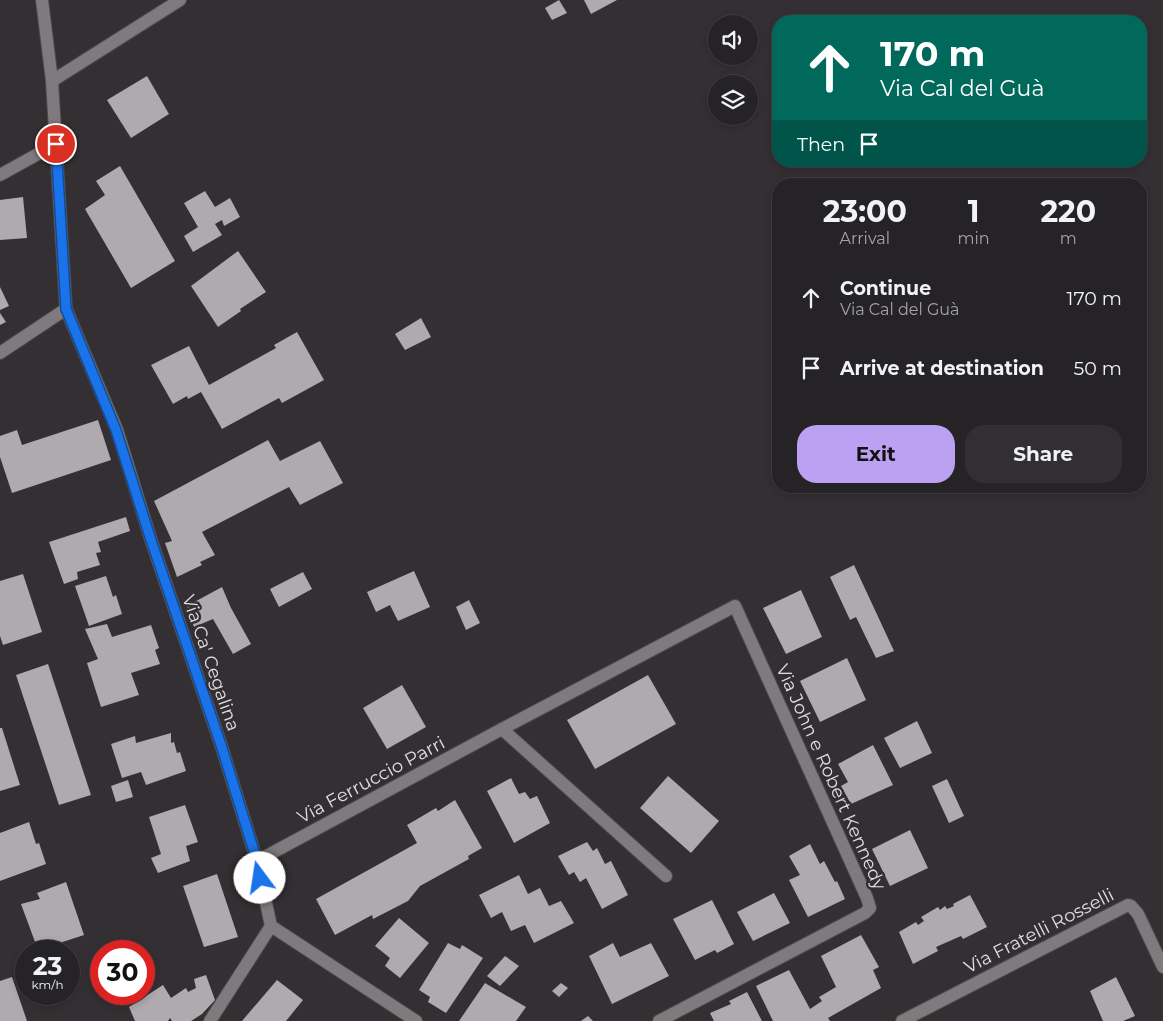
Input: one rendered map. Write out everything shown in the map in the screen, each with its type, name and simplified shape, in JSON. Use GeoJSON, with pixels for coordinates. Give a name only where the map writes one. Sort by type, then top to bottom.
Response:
{"type":"FeatureCollection","features":[{"type":"Feature","properties":{"kind":"street","name":"Via Ca' Cegalina"},"geometry":{"type":"LineString","coordinates":[[42,0],[52,81],[66,309],[116,430],[151,540],[222,748],[257,861],[271,926]]}},
{"type":"Feature","properties":{"kind":"street"},"geometry":{"type":"LineString","coordinates":[[52,81],[180,0]]}},
{"type":"Feature","properties":{"kind":"street"},"geometry":{"type":"LineString","coordinates":[[0,174],[56,144]]}},
{"type":"Feature","properties":{"kind":"street"},"geometry":{"type":"LineString","coordinates":[[0,353],[66,309]]}},
{"type":"Feature","properties":{"kind":"street","name":"Via Ferruccio Parri"},"geometry":{"type":"LineString","coordinates":[[257,861],[735,606]]}},
{"type":"Feature","properties":{"kind":"street","name":"Via John e Robert Kennedy"},"geometry":{"type":"LineString","coordinates":[[659,1021],[865,914],[870,908],[827,808],[735,606]]}},
{"type":"Feature","properties":{"kind":"street"},"geometry":{"type":"LineString","coordinates":[[502,729],[666,876]]}},
{"type":"Feature","properties":{"kind":"street","name":"Via Fratelli Rosselli"},"geometry":{"type":"LineString","coordinates":[[902,1021],[1128,905],[1138,914],[1163,967]]}},
{"type":"Feature","properties":{"kind":"street"},"geometry":{"type":"LineString","coordinates":[[210,1021],[271,926],[416,1021]]}},
{"type":"Feature","properties":{"kind":"building"},"geometry":{"type":"Polygon","coordinates":[[[559,0],[567,13],[552,20],[545,8],[559,0]]]}},
{"type":"Feature","properties":{"kind":"building"},"geometry":{"type":"Polygon","coordinates":[[[584,0],[617,0],[591,14],[584,0]]]}},
{"type":"Feature","properties":{"kind":"building"},"geometry":{"type":"Polygon","coordinates":[[[147,76],[169,114],[131,138],[107,100],[147,76]]]}},
{"type":"Feature","properties":{"kind":"building"},"geometry":{"type":"Polygon","coordinates":[[[120,166],[175,261],[131,288],[85,209],[105,195],[96,181],[120,166]]]}},
{"type":"Feature","properties":{"kind":"building"},"geometry":{"type":"Polygon","coordinates":[[[205,191],[215,207],[230,198],[240,217],[224,226],[222,220],[215,224],[222,235],[193,252],[184,236],[198,227],[184,203],[205,191]]]}},
{"type":"Feature","properties":{"kind":"building"},"geometry":{"type":"Polygon","coordinates":[[[23,197],[27,238],[0,240],[0,200],[23,197]]]}},
{"type":"Feature","properties":{"kind":"building"},"geometry":{"type":"Polygon","coordinates":[[[238,251],[266,292],[240,309],[241,311],[218,327],[191,286],[238,251]]]}},
{"type":"Feature","properties":{"kind":"building"},"geometry":{"type":"Polygon","coordinates":[[[0,287],[9,306],[0,310],[0,287]]]}},
{"type":"Feature","properties":{"kind":"building"},"geometry":{"type":"Polygon","coordinates":[[[0,313],[6,322],[0,325],[0,313]]]}},
{"type":"Feature","properties":{"kind":"building"},"geometry":{"type":"Polygon","coordinates":[[[421,318],[431,337],[405,350],[395,334],[421,318]]]}},
{"type":"Feature","properties":{"kind":"building"},"geometry":{"type":"Polygon","coordinates":[[[297,332],[324,380],[282,403],[279,398],[222,429],[201,392],[188,399],[187,396],[173,404],[151,365],[189,346],[209,385],[276,348],[274,345],[297,332]]]}},
{"type":"Feature","properties":{"kind":"building"},"geometry":{"type":"Polygon","coordinates":[[[98,420],[111,460],[12,493],[0,457],[0,436],[17,430],[22,445],[98,420]]]}},
{"type":"Feature","properties":{"kind":"building"},"geometry":{"type":"Polygon","coordinates":[[[268,440],[280,461],[320,441],[343,483],[300,505],[289,487],[202,532],[215,555],[200,562],[202,565],[177,577],[165,543],[172,541],[154,501],[268,440]]]}},
{"type":"Feature","properties":{"kind":"building"},"geometry":{"type":"Polygon","coordinates":[[[126,517],[130,531],[98,542],[101,552],[96,553],[100,565],[77,572],[78,579],[64,584],[49,542],[126,517]]]}},
{"type":"Feature","properties":{"kind":"building"},"geometry":{"type":"Polygon","coordinates":[[[854,565],[894,651],[876,658],[856,617],[850,620],[830,577],[854,565]]]}},
{"type":"Feature","properties":{"kind":"building"},"geometry":{"type":"Polygon","coordinates":[[[414,571],[430,607],[398,621],[390,605],[376,612],[367,592],[414,571]]]}},
{"type":"Feature","properties":{"kind":"building"},"geometry":{"type":"Polygon","coordinates":[[[303,572],[312,589],[279,607],[270,589],[303,572]]]}},
{"type":"Feature","properties":{"kind":"building"},"geometry":{"type":"Polygon","coordinates":[[[23,574],[42,632],[3,645],[0,636],[0,581],[23,574]]]}},
{"type":"Feature","properties":{"kind":"building"},"geometry":{"type":"Polygon","coordinates":[[[106,576],[113,597],[116,595],[122,614],[89,626],[75,586],[106,576]]]}},
{"type":"Feature","properties":{"kind":"building"},"geometry":{"type":"Polygon","coordinates":[[[222,587],[231,608],[251,644],[233,654],[213,619],[194,627],[187,606],[222,587]]]}},
{"type":"Feature","properties":{"kind":"building"},"geometry":{"type":"Polygon","coordinates":[[[801,590],[822,637],[786,654],[763,608],[801,590]]]}},
{"type":"Feature","properties":{"kind":"building"},"geometry":{"type":"Polygon","coordinates":[[[469,600],[480,623],[466,630],[456,607],[469,600]]]}},
{"type":"Feature","properties":{"kind":"building"},"geometry":{"type":"Polygon","coordinates":[[[107,624],[112,637],[151,625],[159,648],[155,650],[160,664],[131,673],[139,695],[101,707],[87,663],[98,659],[85,629],[107,624]]]}},
{"type":"Feature","properties":{"kind":"building"},"geometry":{"type":"Polygon","coordinates":[[[847,658],[866,700],[820,722],[800,681],[847,658]]]}},
{"type":"Feature","properties":{"kind":"building"},"geometry":{"type":"Polygon","coordinates":[[[48,664],[91,795],[59,805],[16,675],[48,664]]]}},
{"type":"Feature","properties":{"kind":"building"},"geometry":{"type":"Polygon","coordinates":[[[648,675],[676,724],[595,769],[567,720],[648,675]]]}},
{"type":"Feature","properties":{"kind":"building"},"geometry":{"type":"Polygon","coordinates":[[[402,685],[426,727],[387,749],[363,708],[402,685]]]}},
{"type":"Feature","properties":{"kind":"building"},"geometry":{"type":"Polygon","coordinates":[[[917,721],[932,753],[900,768],[884,738],[917,721]]]}},
{"type":"Feature","properties":{"kind":"building"},"geometry":{"type":"Polygon","coordinates":[[[0,728],[2,728],[20,785],[0,791],[0,728]]]}},
{"type":"Feature","properties":{"kind":"building"},"geometry":{"type":"Polygon","coordinates":[[[171,733],[171,743],[174,742],[177,753],[180,752],[186,771],[146,785],[141,772],[122,778],[111,744],[135,736],[136,743],[171,733]]]}},
{"type":"Feature","properties":{"kind":"building"},"geometry":{"type":"Polygon","coordinates":[[[873,745],[893,785],[851,804],[841,786],[848,782],[838,764],[873,745]]]}},
{"type":"Feature","properties":{"kind":"building"},"geometry":{"type":"Polygon","coordinates":[[[668,776],[719,821],[691,853],[640,808],[668,776]]]}},
{"type":"Feature","properties":{"kind":"building"},"geometry":{"type":"Polygon","coordinates":[[[511,778],[519,794],[525,792],[530,799],[537,796],[550,823],[514,843],[487,791],[511,778]]]}},
{"type":"Feature","properties":{"kind":"building"},"geometry":{"type":"Polygon","coordinates":[[[947,779],[964,816],[949,823],[932,786],[947,779]]]}},
{"type":"Feature","properties":{"kind":"building"},"geometry":{"type":"Polygon","coordinates":[[[128,780],[133,797],[116,802],[111,786],[128,780]]]}},
{"type":"Feature","properties":{"kind":"building"},"geometry":{"type":"Polygon","coordinates":[[[455,800],[482,848],[468,856],[469,859],[420,886],[408,901],[373,919],[372,915],[335,935],[316,899],[417,843],[407,825],[436,808],[438,811],[455,800]]]}},
{"type":"Feature","properties":{"kind":"building"},"geometry":{"type":"Polygon","coordinates":[[[185,805],[198,842],[186,846],[190,861],[158,873],[151,858],[161,854],[149,817],[185,805]]]}},
{"type":"Feature","properties":{"kind":"building"},"geometry":{"type":"Polygon","coordinates":[[[29,822],[36,844],[39,843],[46,864],[0,881],[0,833],[29,822]]]}},
{"type":"Feature","properties":{"kind":"building"},"geometry":{"type":"Polygon","coordinates":[[[910,830],[928,868],[890,886],[872,849],[910,830]]]}},
{"type":"Feature","properties":{"kind":"building"},"geometry":{"type":"Polygon","coordinates":[[[587,842],[593,851],[597,848],[605,864],[611,861],[628,895],[602,909],[586,878],[580,882],[574,872],[569,875],[558,856],[587,842]]]}},
{"type":"Feature","properties":{"kind":"building"},"geometry":{"type":"Polygon","coordinates":[[[810,844],[820,864],[824,861],[835,882],[837,881],[845,899],[808,917],[789,880],[800,875],[789,856],[810,844]]]}},
{"type":"Feature","properties":{"kind":"building"},"geometry":{"type":"Polygon","coordinates":[[[217,874],[238,937],[204,947],[183,886],[217,874]]]}},
{"type":"Feature","properties":{"kind":"building"},"geometry":{"type":"Polygon","coordinates":[[[519,875],[528,894],[540,888],[549,906],[561,901],[574,923],[534,943],[525,925],[511,931],[502,912],[491,918],[479,895],[519,875]]]}},
{"type":"Feature","properties":{"kind":"building"},"geometry":{"type":"Polygon","coordinates":[[[66,882],[84,935],[69,940],[34,940],[21,904],[40,899],[37,893],[66,882]]]}},
{"type":"Feature","properties":{"kind":"building"},"geometry":{"type":"Polygon","coordinates":[[[774,893],[790,923],[753,941],[737,912],[774,893]]]}},
{"type":"Feature","properties":{"kind":"building"},"geometry":{"type":"Polygon","coordinates":[[[970,895],[987,927],[963,939],[961,936],[936,947],[938,951],[913,964],[899,932],[916,922],[918,925],[924,921],[921,917],[938,907],[940,910],[945,906],[947,909],[970,895]]]}},
{"type":"Feature","properties":{"kind":"building"},"geometry":{"type":"Polygon","coordinates":[[[712,900],[734,944],[717,953],[715,950],[695,960],[673,919],[712,900]]]}},
{"type":"Feature","properties":{"kind":"building"},"geometry":{"type":"Polygon","coordinates":[[[399,918],[429,943],[400,978],[385,966],[390,958],[375,946],[399,918]]]}},
{"type":"Feature","properties":{"kind":"building"},"geometry":{"type":"Polygon","coordinates":[[[861,935],[879,967],[873,970],[881,988],[828,1018],[830,1021],[773,1021],[756,986],[789,970],[810,1009],[822,1001],[819,997],[836,987],[821,956],[861,935]]]}},
{"type":"Feature","properties":{"kind":"building"},"geometry":{"type":"Polygon","coordinates":[[[448,943],[460,949],[462,945],[483,958],[446,1013],[428,1002],[430,997],[419,990],[448,943]]]}},
{"type":"Feature","properties":{"kind":"building"},"geometry":{"type":"Polygon","coordinates":[[[613,943],[620,957],[651,943],[669,976],[612,1004],[589,956],[613,943]]]}},
{"type":"Feature","properties":{"kind":"building"},"geometry":{"type":"Polygon","coordinates":[[[505,956],[519,966],[500,986],[487,976],[505,956]]]}},
{"type":"Feature","properties":{"kind":"building"},"geometry":{"type":"Polygon","coordinates":[[[206,975],[215,1000],[202,1014],[191,1021],[172,1021],[170,1018],[168,1021],[135,1021],[129,1007],[132,1005],[155,1005],[155,990],[163,985],[171,998],[186,988],[188,992],[196,988],[194,979],[206,975]]]}},
{"type":"Feature","properties":{"kind":"building"},"geometry":{"type":"Polygon","coordinates":[[[12,977],[15,986],[15,1005],[22,1005],[27,1021],[0,1021],[0,981],[12,977]]]}},
{"type":"Feature","properties":{"kind":"building"},"geometry":{"type":"Polygon","coordinates":[[[1116,977],[1135,1016],[1123,1021],[1103,1021],[1090,991],[1116,977]]]}},
{"type":"Feature","properties":{"kind":"building"},"geometry":{"type":"Polygon","coordinates":[[[277,980],[303,1000],[286,1021],[242,1021],[277,980]]]}},
{"type":"Feature","properties":{"kind":"building"},"geometry":{"type":"Polygon","coordinates":[[[485,983],[526,1007],[516,1021],[459,1021],[485,983]]]}},
{"type":"Feature","properties":{"kind":"building"},"geometry":{"type":"Polygon","coordinates":[[[561,983],[568,988],[559,997],[552,991],[561,983]]]}},
{"type":"Feature","properties":{"kind":"building"},"geometry":{"type":"Polygon","coordinates":[[[747,992],[762,1021],[714,1021],[710,1013],[731,1004],[729,1001],[747,992]]]}},
{"type":"Feature","properties":{"kind":"building"},"geometry":{"type":"Polygon","coordinates":[[[588,1016],[593,1021],[581,1021],[588,1016]]]}},
{"type":"Feature","properties":{"kind":"route"},"geometry":{"type":"LineString","coordinates":[[56,144],[66,309],[116,430],[151,540],[222,748],[257,861],[260,878]]}}]}
